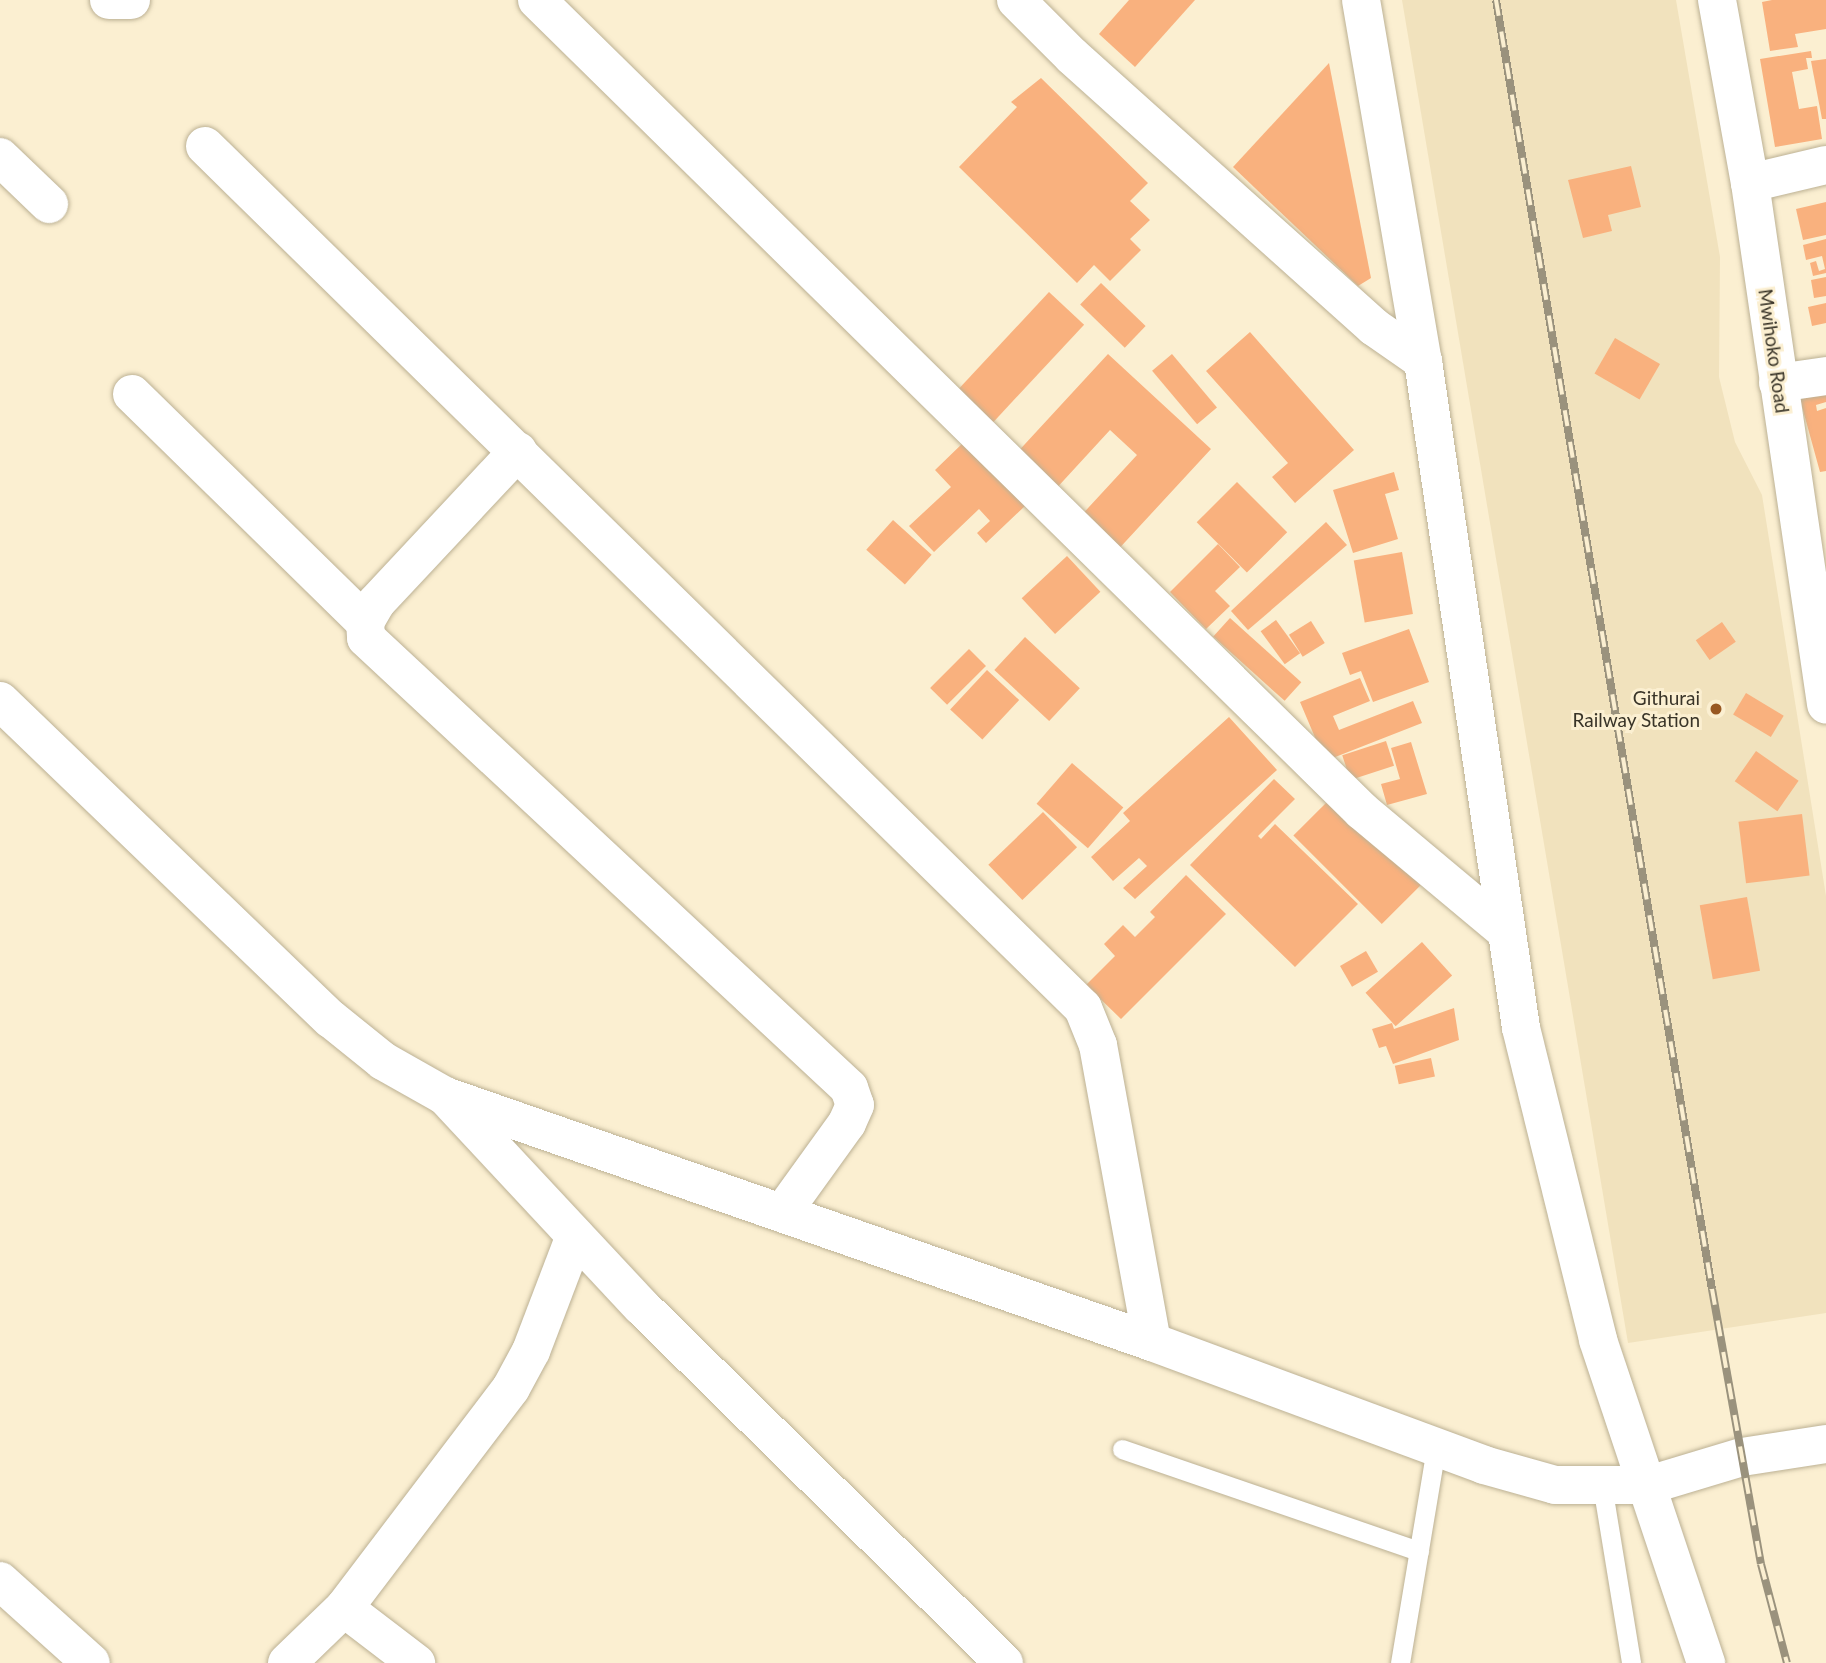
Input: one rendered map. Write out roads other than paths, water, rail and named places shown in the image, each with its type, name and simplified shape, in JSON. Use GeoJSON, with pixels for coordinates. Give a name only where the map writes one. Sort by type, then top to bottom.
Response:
{"type":"FeatureCollection","features":[{"type":"Feature","properties":{"kind":"street"},"geometry":{"type":"LineString","coordinates":[[109,0],[131,0]]}},
{"type":"Feature","properties":{"kind":"street"},"geometry":{"type":"LineString","coordinates":[[537,0],[1362,811],[1503,929]]}},
{"type":"Feature","properties":{"kind":"street"},"geometry":{"type":"LineString","coordinates":[[1016,0],[1072,56],[1374,327],[1423,361]]}},
{"type":"Feature","properties":{"kind":"street"},"geometry":{"type":"LineString","coordinates":[[1361,0],[1423,361],[1503,929],[1521,1028],[1598,1340],[1649,1485],[1706,1663]]}},
{"type":"Feature","properties":{"kind":"street","name":"Mwihoko Road"},"geometry":{"type":"LineString","coordinates":[[1717,0],[1750,183],[1826,704]]}},
{"type":"Feature","properties":{"kind":"street"},"geometry":{"type":"LineString","coordinates":[[205,146],[518,450],[1083,1008],[1098,1045],[1152,1342]]}},
{"type":"Feature","properties":{"kind":"street"},"geometry":{"type":"LineString","coordinates":[[0,157],[49,204]]}},
{"type":"Feature","properties":{"kind":"street"},"geometry":{"type":"LineString","coordinates":[[1750,183],[1826,165]]}},
{"type":"Feature","properties":{"kind":"street"},"geometry":{"type":"LineString","coordinates":[[1778,383],[1826,376]]}},
{"type":"Feature","properties":{"kind":"street"},"geometry":{"type":"LineString","coordinates":[[132,394],[365,622]]}},
{"type":"Feature","properties":{"kind":"street"},"geometry":{"type":"LineString","coordinates":[[518,450],[376,603],[365,622],[366,638],[849,1088],[855,1105],[847,1124],[782,1213]]}},
{"type":"Feature","properties":{"kind":"street"},"geometry":{"type":"LineString","coordinates":[[0,701],[331,1019],[383,1061],[445,1096],[1152,1342],[1436,1447],[1555,1485],[1649,1485],[1742,1457],[1826,1444]]}},
{"type":"Feature","properties":{"kind":"street"},"geometry":{"type":"LineString","coordinates":[[445,1096],[575,1236],[1004,1663]]}},
{"type":"Feature","properties":{"kind":"street"},"geometry":{"type":"LineString","coordinates":[[287,1663],[344,1608],[511,1388],[531,1351],[575,1236]]}},
{"type":"Feature","properties":{"kind":"street"},"geometry":{"type":"LineString","coordinates":[[0,1581],[91,1663]]}},
{"type":"Feature","properties":{"kind":"street"},"geometry":{"type":"LineString","coordinates":[[344,1608],[416,1663]]}},
{"type":"Feature","properties":{"kind":"lane"},"geometry":{"type":"LineString","coordinates":[[1400,1663],[1436,1447]]}},
{"type":"Feature","properties":{"kind":"lane"},"geometry":{"type":"LineString","coordinates":[[1122,1449],[1419,1551]]}},
{"type":"Feature","properties":{"kind":"lane"},"geometry":{"type":"LineString","coordinates":[[1602,1485],[1631,1663]]}},
{"type":"Feature","properties":{"kind":"railway"},"geometry":{"type":"LineString","coordinates":[[1496,0],[1712,1289],[1761,1564],[1787,1663]]}},
{"type":"Feature","properties":{"kind":"place","name":"Githurai Railway Station"},"geometry":{"type":"Point","coordinates":[1716,709]}}]}
